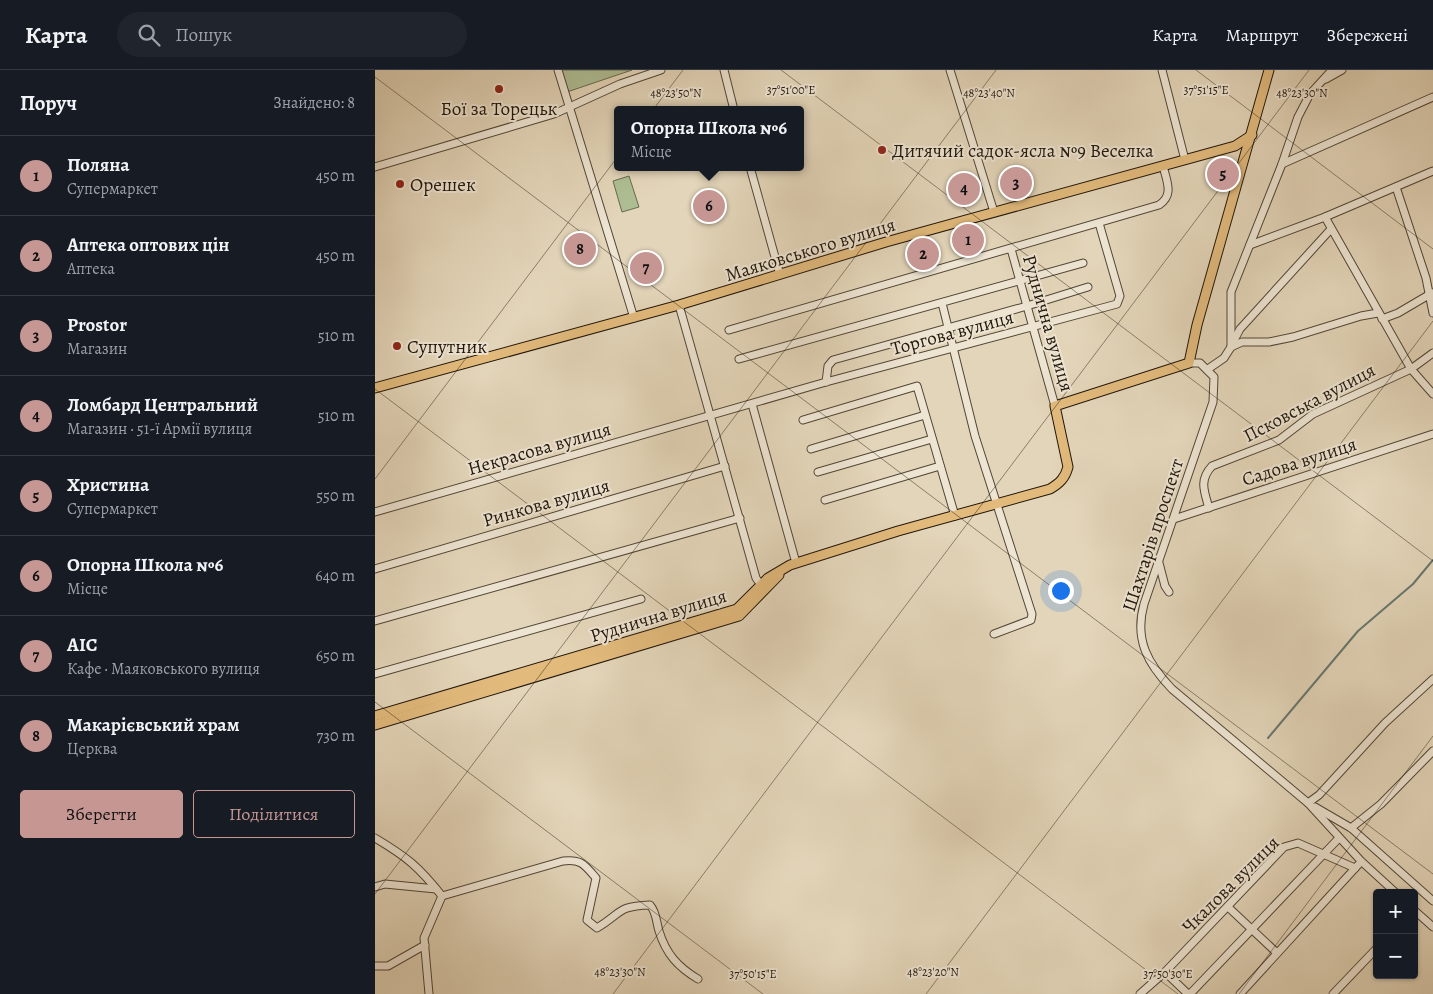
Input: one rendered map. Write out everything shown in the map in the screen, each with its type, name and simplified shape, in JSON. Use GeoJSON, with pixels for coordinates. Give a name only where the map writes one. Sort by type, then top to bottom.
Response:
{"type":"FeatureCollection","features":[{"type":"Feature","properties":{"kind":"main road"},"geometry":{"type":"LineString","coordinates":[[1189,362],[1197,325],[1269,70]]}},
{"type":"Feature","properties":{"kind":"main road","name":"Маяковського вулиця"},"geometry":{"type":"LineString","coordinates":[[375,388],[679,306],[994,212],[1235,146],[1252,135]]}},
{"type":"Feature","properties":{"kind":"main road","name":"Руднична вулиця"},"geometry":{"type":"LineString","coordinates":[[375,716],[737,609],[761,585],[793,564],[898,531],[1050,489],[1065,476],[1068,467],[1067,454],[1055,406],[1189,362]]}},
{"type":"Feature","properties":{"kind":"main road"},"geometry":{"type":"LineString","coordinates":[[375,725],[739,616],[793,564]]}},
{"type":"Feature","properties":{"kind":"street"},"geometry":{"type":"LineString","coordinates":[[558,70],[634,318]]}},
{"type":"Feature","properties":{"kind":"street"},"geometry":{"type":"LineString","coordinates":[[375,167],[492,134],[553,114],[620,84],[661,70]]}},
{"type":"Feature","properties":{"kind":"street"},"geometry":{"type":"LineString","coordinates":[[723,70],[734,106]]}},
{"type":"Feature","properties":{"kind":"street"},"geometry":{"type":"LineString","coordinates":[[950,70],[994,212]]}},
{"type":"Feature","properties":{"kind":"street"},"geometry":{"type":"LineString","coordinates":[[1161,70],[1185,160]]}},
{"type":"Feature","properties":{"kind":"street"},"geometry":{"type":"LineString","coordinates":[[1231,347],[1231,292],[1282,164],[1298,117],[1310,94],[1332,70]]}},
{"type":"Feature","properties":{"kind":"street"},"geometry":{"type":"LineString","coordinates":[[1321,82],[1342,70]]}},
{"type":"Feature","properties":{"kind":"street"},"geometry":{"type":"LineString","coordinates":[[1282,164],[1433,97]]}},
{"type":"Feature","properties":{"kind":"street"},"geometry":{"type":"LineString","coordinates":[[1235,146],[1245,157]]}},
{"type":"Feature","properties":{"kind":"street"},"geometry":{"type":"LineString","coordinates":[[729,330],[1159,205],[1167,200],[1169,194],[1163,166]]}},
{"type":"Feature","properties":{"kind":"street"},"geometry":{"type":"LineString","coordinates":[[751,171],[780,275]]}},
{"type":"Feature","properties":{"kind":"street"},"geometry":{"type":"LineString","coordinates":[[1249,245],[1325,217],[1433,171]]}},
{"type":"Feature","properties":{"kind":"street"},"geometry":{"type":"LineString","coordinates":[[1396,187],[1431,294],[1433,313]]}},
{"type":"Feature","properties":{"kind":"street"},"geometry":{"type":"LineString","coordinates":[[1325,217],[1411,369],[1433,394]]}},
{"type":"Feature","properties":{"kind":"street","name":"Торгова вулиця"},"geometry":{"type":"LineString","coordinates":[[751,404],[1117,304],[1120,296],[1099,223]]}},
{"type":"Feature","properties":{"kind":"street"},"geometry":{"type":"LineString","coordinates":[[1208,369],[1224,358],[1240,329],[1331,229]]}},
{"type":"Feature","properties":{"kind":"street","name":"Руднична вулиця"},"geometry":{"type":"LineString","coordinates":[[1011,249],[1055,406]]}},
{"type":"Feature","properties":{"kind":"street"},"geometry":{"type":"LineString","coordinates":[[739,359],[1083,263]]}},
{"type":"Feature","properties":{"kind":"street"},"geometry":{"type":"LineString","coordinates":[[826,382],[828,366],[833,360],[1088,287]]}},
{"type":"Feature","properties":{"kind":"street"},"geometry":{"type":"LineString","coordinates":[[1231,347],[1242,342],[1269,342],[1293,337],[1361,316],[1380,316],[1398,313],[1431,294]]}},
{"type":"Feature","properties":{"kind":"street"},"geometry":{"type":"LineString","coordinates":[[942,303],[997,505],[1032,614],[1031,620],[1026,624],[994,634]]}},
{"type":"Feature","properties":{"kind":"street"},"geometry":{"type":"LineString","coordinates":[[679,306],[756,578],[761,585]]}},
{"type":"Feature","properties":{"kind":"street","name":"Псковська вулиця"},"geometry":{"type":"LineString","coordinates":[[1209,508],[1202,485],[1205,473],[1213,466],[1279,440],[1321,410],[1411,369],[1433,353]]}},
{"type":"Feature","properties":{"kind":"street","name":"Руднична вулиця"},"geometry":{"type":"LineString","coordinates":[[1189,362],[1200,363],[1208,369]]}},
{"type":"Feature","properties":{"kind":"street","name":"Шахтарів проспект"},"geometry":{"type":"LineString","coordinates":[[1208,369],[1213,377],[1213,402],[1139,620],[1143,644],[1155,669],[1172,689],[1308,803],[1361,861],[1392,889]]}},
{"type":"Feature","properties":{"kind":"street"},"geometry":{"type":"LineString","coordinates":[[803,420],[917,386],[955,516]]}},
{"type":"Feature","properties":{"kind":"street"},"geometry":{"type":"LineString","coordinates":[[751,404],[793,564]]}},
{"type":"Feature","properties":{"kind":"street","name":"Некрасова вулиця"},"geometry":{"type":"LineString","coordinates":[[375,512],[751,404]]}},
{"type":"Feature","properties":{"kind":"street"},"geometry":{"type":"LineString","coordinates":[[811,448],[925,415]]}},
{"type":"Feature","properties":{"kind":"street","name":"Садова вулиця"},"geometry":{"type":"LineString","coordinates":[[1174,519],[1433,434]]}},
{"type":"Feature","properties":{"kind":"street"},"geometry":{"type":"LineString","coordinates":[[817,472],[932,439]]}},
{"type":"Feature","properties":{"kind":"street","name":"Ринкова вулиця"},"geometry":{"type":"LineString","coordinates":[[375,569],[725,466]]}},
{"type":"Feature","properties":{"kind":"street"},"geometry":{"type":"LineString","coordinates":[[825,500],[940,466]]}},
{"type":"Feature","properties":{"kind":"street"},"geometry":{"type":"LineString","coordinates":[[375,621],[739,518]]}},
{"type":"Feature","properties":{"kind":"street"},"geometry":{"type":"LineString","coordinates":[[1159,563],[1165,586],[1169,592]]}},
{"type":"Feature","properties":{"kind":"street"},"geometry":{"type":"LineString","coordinates":[[375,674],[641,599]]}},
{"type":"Feature","properties":{"kind":"street"},"geometry":{"type":"LineString","coordinates":[[1308,803],[1319,794],[1385,723],[1433,679]]}},
{"type":"Feature","properties":{"kind":"street"},"geometry":{"type":"LineString","coordinates":[[1351,828],[1381,804],[1433,751]]}},
{"type":"Feature","properties":{"kind":"street","name":"Шахтарів проспект"},"geometry":{"type":"LineString","coordinates":[[1308,803],[1351,828],[1433,901]]}},
{"type":"Feature","properties":{"kind":"street"},"geometry":{"type":"LineString","coordinates":[[375,838],[407,857],[442,896]]}},
{"type":"Feature","properties":{"kind":"street"},"geometry":{"type":"LineString","coordinates":[[1165,972],[1189,994],[1253,930],[1339,838]]}},
{"type":"Feature","properties":{"kind":"street","name":"Чкалова вулиця"},"geometry":{"type":"LineString","coordinates":[[1140,994],[1165,972],[1285,847],[1298,843],[1355,868]]}},
{"type":"Feature","properties":{"kind":"street"},"geometry":{"type":"LineString","coordinates":[[442,896],[575,859],[584,865],[595,878],[587,920],[592,926],[597,928],[620,909],[650,905],[655,910],[659,932],[667,952],[683,970],[698,979]]}},
{"type":"Feature","properties":{"kind":"street"},"geometry":{"type":"LineString","coordinates":[[1240,994],[1361,861]]}},
{"type":"Feature","properties":{"kind":"street"},"geometry":{"type":"LineString","coordinates":[[375,887],[385,884],[437,889]]}},
{"type":"Feature","properties":{"kind":"street"},"geometry":{"type":"LineString","coordinates":[[429,994],[424,938],[442,896]]}},
{"type":"Feature","properties":{"kind":"street"},"geometry":{"type":"LineString","coordinates":[[1229,906],[1277,953]]}},
{"type":"Feature","properties":{"kind":"street"},"geometry":{"type":"LineString","coordinates":[[1418,914],[1433,927]]}},
{"type":"Feature","properties":{"kind":"street"},"geometry":{"type":"LineString","coordinates":[[375,966],[388,966],[425,945]]}},
{"type":"Feature","properties":{"kind":"street"},"geometry":{"type":"LineString","coordinates":[[1333,994],[1373,952]]}},
{"type":"Feature","properties":{"kind":"green space"},"geometry":{"type":"Polygon","coordinates":[[[558,70],[632,70],[564,93],[558,70]]]}},
{"type":"Feature","properties":{"kind":"green space"},"geometry":{"type":"Polygon","coordinates":[[[629,176],[639,207],[622,212],[613,181],[629,176]]]}},
{"type":"Feature","properties":{"kind":"waterway"},"geometry":{"type":"LineString","coordinates":[[1268,738],[1358,631],[1413,584],[1433,560]]}},
{"type":"Feature","properties":{"kind":"place","name":"Бої за Торецьк"},"geometry":{"type":"Point","coordinates":[499,89]}},
{"type":"Feature","properties":{"kind":"place","name":"Дитячий садок-ясла №9 Веселка"},"geometry":{"type":"Point","coordinates":[882,150]}},
{"type":"Feature","properties":{"kind":"place","name":"Христина"},"geometry":{"type":"Point","coordinates":[1223,174]}},
{"type":"Feature","properties":{"kind":"place","name":"Prostor"},"geometry":{"type":"Point","coordinates":[1016,183]}},
{"type":"Feature","properties":{"kind":"place","name":"Орешек"},"geometry":{"type":"Point","coordinates":[400,184]}},
{"type":"Feature","properties":{"kind":"place","name":"Ломбард Центральний"},"geometry":{"type":"Point","coordinates":[964,189]}},
{"type":"Feature","properties":{"kind":"place","name":"Опорна Школа №6"},"geometry":{"type":"Point","coordinates":[709,206]}},
{"type":"Feature","properties":{"kind":"place","name":"Поляна"},"geometry":{"type":"Point","coordinates":[968,240]}},
{"type":"Feature","properties":{"kind":"place","name":"Макарієвський храм"},"geometry":{"type":"Point","coordinates":[580,249]}},
{"type":"Feature","properties":{"kind":"place","name":"Аптека оптових цін"},"geometry":{"type":"Point","coordinates":[923,254]}},
{"type":"Feature","properties":{"kind":"place","name":"АІС"},"geometry":{"type":"Point","coordinates":[646,268]}},
{"type":"Feature","properties":{"kind":"place","name":"Супутник"},"geometry":{"type":"Point","coordinates":[397,346]}}]}
